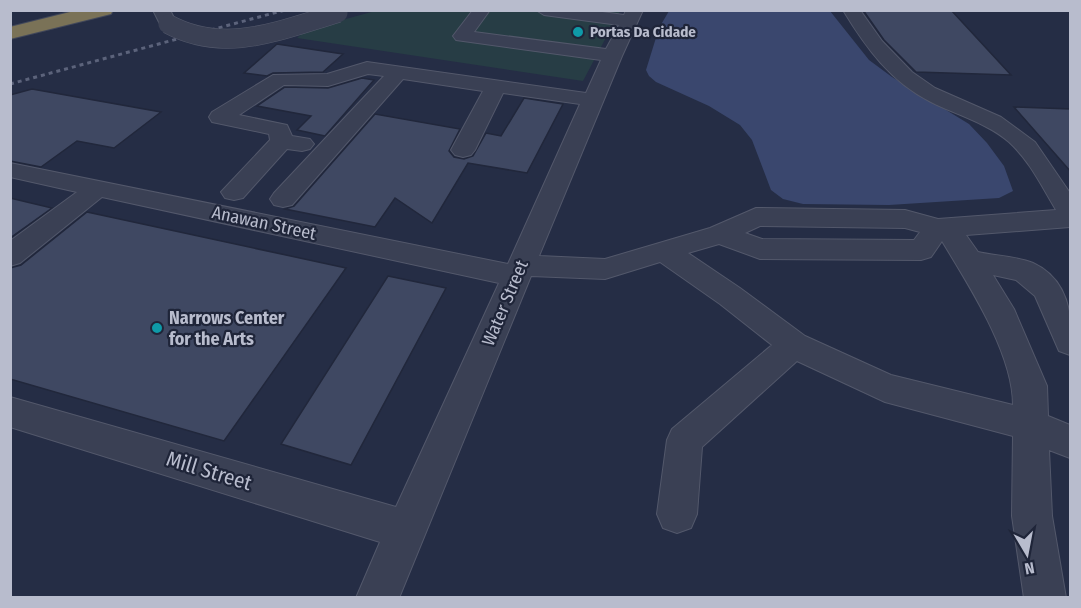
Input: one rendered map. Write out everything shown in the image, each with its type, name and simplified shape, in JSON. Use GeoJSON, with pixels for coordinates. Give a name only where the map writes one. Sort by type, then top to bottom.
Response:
{"type":"FeatureCollection","features":[{"type":"Feature","properties":{"kind":"highway"},"geometry":{"type":"LineString","coordinates":[[10,21],[21,11]]}},
{"type":"Feature","properties":{"kind":"highway"},"geometry":{"type":"LineString","coordinates":[[10,33],[104,11]]}},
{"type":"Feature","properties":{"kind":"street"},"geometry":{"type":"LineString","coordinates":[[482,10],[462,36],[612,56]]}},
{"type":"Feature","properties":{"kind":"street"},"geometry":{"type":"LineString","coordinates":[[544,10],[632,16]]}},
{"type":"Feature","properties":{"kind":"street"},"geometry":{"type":"LineString","coordinates":[[851,10],[899,74],[935,96],[991,119],[1027,147],[1071,212]]}},
{"type":"Feature","properties":{"kind":"street"},"geometry":{"type":"LineString","coordinates":[[162,15],[178,31],[193,36],[237,38],[269,32],[342,12]]}},
{"type":"Feature","properties":{"kind":"street","name":"Water Street"},"geometry":{"type":"LineString","coordinates":[[377,597],[592,100],[632,16]]}},
{"type":"Feature","properties":{"kind":"street"},"geometry":{"type":"LineString","coordinates":[[282,141],[279,130],[220,117],[280,79],[328,80],[367,68],[592,100]]}},
{"type":"Feature","properties":{"kind":"street"},"geometry":{"type":"LineString","coordinates":[[283,199],[398,73]]}},
{"type":"Feature","properties":{"kind":"street"},"geometry":{"type":"LineString","coordinates":[[463,150],[496,86]]}},
{"type":"Feature","properties":{"kind":"street"},"geometry":{"type":"LineString","coordinates":[[282,141],[329,149]]}},
{"type":"Feature","properties":{"kind":"street"},"geometry":{"type":"LineString","coordinates":[[234,192],[282,141]]}},
{"type":"Feature","properties":{"kind":"street","name":"Anawan Street"},"geometry":{"type":"LineString","coordinates":[[10,170],[519,271],[605,269],[720,234],[760,249],[921,250],[943,228]]}},
{"type":"Feature","properties":{"kind":"street"},"geometry":{"type":"LineString","coordinates":[[10,256],[98,188]]}},
{"type":"Feature","properties":{"kind":"street"},"geometry":{"type":"LineString","coordinates":[[943,228],[1071,218]]}},
{"type":"Feature","properties":{"kind":"street"},"geometry":{"type":"LineString","coordinates":[[943,228],[970,261],[999,309],[1030,386],[1032,516],[1045,597]]}},
{"type":"Feature","properties":{"kind":"street"},"geometry":{"type":"LineString","coordinates":[[664,251],[730,296],[794,345],[885,388],[1030,424],[1071,442]]}},
{"type":"Feature","properties":{"kind":"street"},"geometry":{"type":"LineString","coordinates":[[970,261],[1024,271],[1047,290],[1071,342]]}},
{"type":"Feature","properties":{"kind":"street"},"geometry":{"type":"LineString","coordinates":[[677,514],[685,440],[794,345]]}},
{"type":"Feature","properties":{"kind":"street","name":"Mill Street"},"geometry":{"type":"LineString","coordinates":[[10,412],[406,530]]}},
{"type":"Feature","properties":{"kind":"shaded area"},"geometry":{"type":"Polygon","coordinates":[[[375,11],[620,11],[583,81],[297,38],[306,30],[375,11]]]}},
{"type":"Feature","properties":{"kind":"water"},"geometry":{"type":"Polygon","coordinates":[[[669,11],[830,11],[869,60],[892,77],[969,124],[1004,166],[1013,191],[999,198],[889,205],[803,204],[783,199],[771,190],[752,140],[740,125],[709,106],[656,82],[649,76],[646,70],[659,28],[669,11]]]}},
{"type":"Feature","properties":{"kind":"building"},"geometry":{"type":"Polygon","coordinates":[[[863,10],[951,10],[1011,75],[916,72],[884,40],[863,10]]]}},
{"type":"Feature","properties":{"kind":"building"},"geometry":{"type":"Polygon","coordinates":[[[277,44],[343,54],[323,72],[273,73],[267,76],[244,73],[277,44]]]}},
{"type":"Feature","properties":{"kind":"building"},"geometry":{"type":"Polygon","coordinates":[[[362,78],[374,80],[325,136],[297,130],[311,116],[257,106],[285,87],[328,88],[362,78]]]}},
{"type":"Feature","properties":{"kind":"building"},"geometry":{"type":"Polygon","coordinates":[[[32,89],[161,112],[114,148],[77,141],[41,167],[10,161],[10,95],[32,89]]]}},
{"type":"Feature","properties":{"kind":"building"},"geometry":{"type":"Polygon","coordinates":[[[524,98],[563,104],[527,173],[468,163],[432,223],[395,198],[375,227],[285,209],[294,206],[375,114],[460,129],[449,151],[454,157],[464,159],[473,156],[486,133],[501,136],[524,98]]]}},
{"type":"Feature","properties":{"kind":"building"},"geometry":{"type":"Polygon","coordinates":[[[1014,107],[1071,109],[1071,172],[1014,107]]]}},
{"type":"Feature","properties":{"kind":"building"},"geometry":{"type":"Polygon","coordinates":[[[10,198],[52,208],[10,238],[10,198]]]}},
{"type":"Feature","properties":{"kind":"building","name":"Narrows Center for the Arts"},"geometry":{"type":"Polygon","coordinates":[[[87,212],[346,268],[224,441],[10,379],[10,268],[21,265],[87,212]]]}},
{"type":"Feature","properties":{"kind":"building"},"geometry":{"type":"Polygon","coordinates":[[[388,276],[446,288],[351,465],[281,444],[388,276]]]}},
{"type":"Feature","properties":{"kind":"railway"},"geometry":{"type":"LineString","coordinates":[[10,84],[285,10]]}},
{"type":"Feature","properties":{"kind":"place","name":"Portas Da Cidade"},"geometry":{"type":"Point","coordinates":[578,32]}},
{"type":"Feature","properties":{"kind":"place","name":"Narrows Center for the Arts"},"geometry":{"type":"Point","coordinates":[157,328]}}]}
